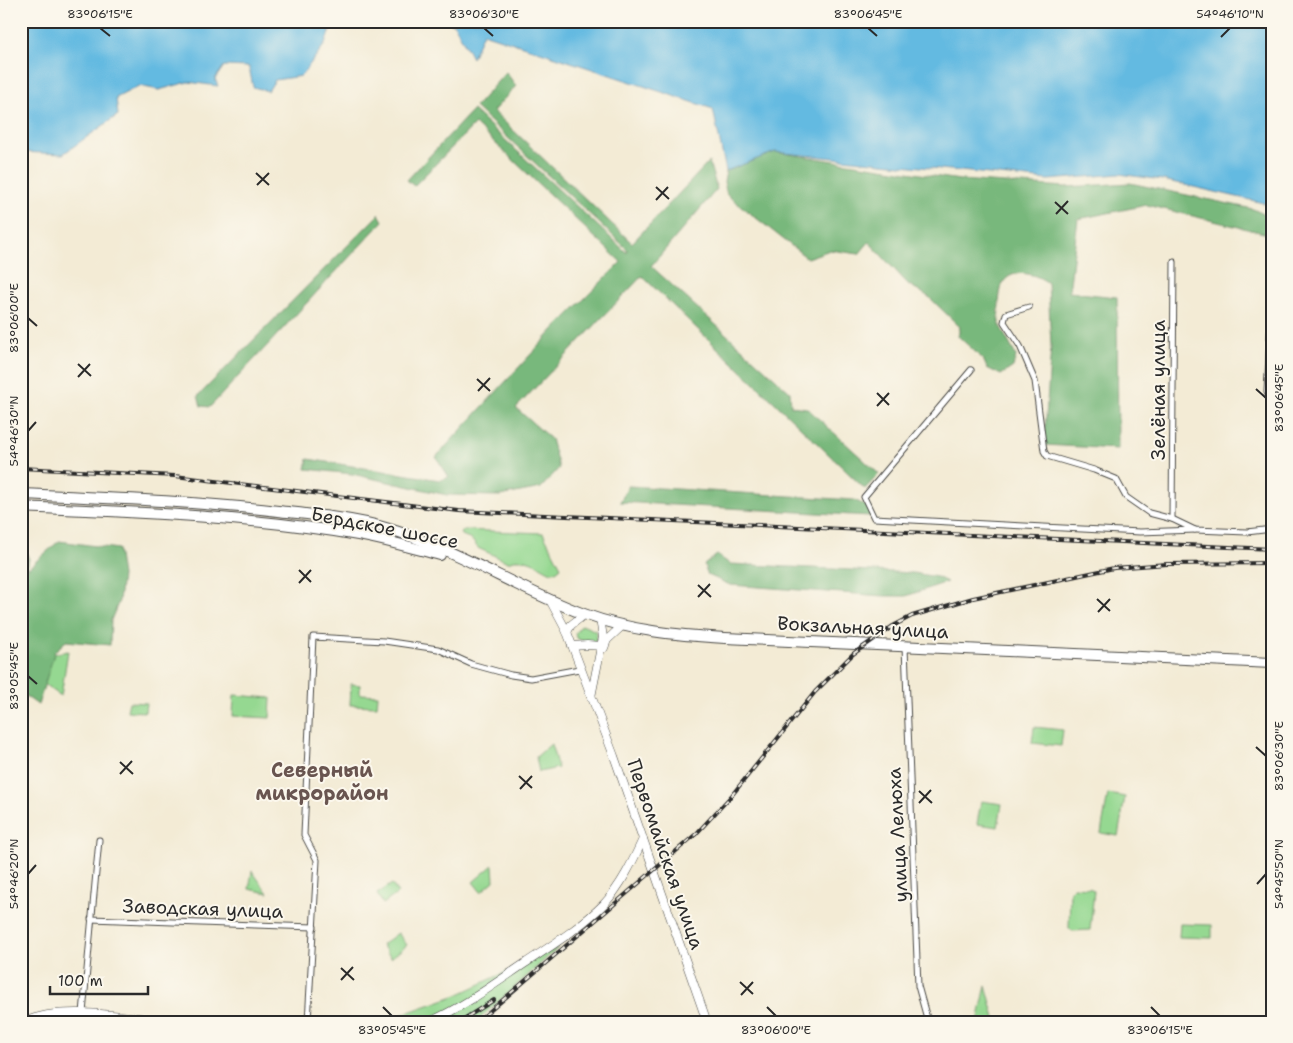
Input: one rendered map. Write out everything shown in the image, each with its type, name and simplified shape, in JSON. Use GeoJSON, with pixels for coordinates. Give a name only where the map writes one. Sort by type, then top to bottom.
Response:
{"type":"FeatureCollection","features":[{"type":"Feature","properties":{"kind":"highway","name":"Бердское шоссе"},"geometry":{"type":"LineString","coordinates":[[21,494],[189,502],[332,517],[388,529],[467,562]]}},
{"type":"Feature","properties":{"kind":"highway","name":"Бердское шоссе"},"geometry":{"type":"LineString","coordinates":[[21,507],[194,516],[329,531],[383,540],[467,562]]}},
{"type":"Feature","properties":{"kind":"highway","name":"Вокзальная улица"},"geometry":{"type":"LineString","coordinates":[[467,562],[550,600],[600,619],[622,626],[690,636],[1272,663]]}},
{"type":"Feature","properties":{"kind":"main road","name":"Первомайская улица"},"geometry":{"type":"LineString","coordinates":[[550,600],[567,632],[579,669],[643,838],[706,1022]]}},
{"type":"Feature","properties":{"kind":"main road"},"geometry":{"type":"LineString","coordinates":[[567,632],[585,614]]}},
{"type":"Feature","properties":{"kind":"main road"},"geometry":{"type":"LineString","coordinates":[[591,697],[602,646],[603,628],[600,619]]}},
{"type":"Feature","properties":{"kind":"main road"},"geometry":{"type":"LineString","coordinates":[[598,664],[607,640],[622,626]]}},
{"type":"Feature","properties":{"kind":"main road"},"geometry":{"type":"LineString","coordinates":[[572,646],[587,644],[602,646]]}},
{"type":"Feature","properties":{"kind":"main road"},"geometry":{"type":"LineString","coordinates":[[429,1022],[453,1011],[476,997],[548,948],[604,904],[617,888],[643,838]]}},
{"type":"Feature","properties":{"kind":"main road"},"geometry":{"type":"LineString","coordinates":[[25,1022],[55,1015],[83,1013],[172,1022]]}},
{"type":"Feature","properties":{"kind":"street","name":"Зелёная улица"},"geometry":{"type":"LineString","coordinates":[[1172,519],[1174,262]]}},
{"type":"Feature","properties":{"kind":"street"},"geometry":{"type":"LineString","coordinates":[[1272,302],[1267,392],[1272,409]]}},
{"type":"Feature","properties":{"kind":"street"},"geometry":{"type":"LineString","coordinates":[[1029,307],[1006,314],[1004,322],[1020,346],[1035,382],[1044,451],[1047,456],[1094,470],[1116,479],[1126,497],[1149,512],[1172,519],[1195,530]]}},
{"type":"Feature","properties":{"kind":"street"},"geometry":{"type":"LineString","coordinates":[[971,370],[864,497],[874,518],[1140,532],[1195,530],[1246,532],[1272,529]]}},
{"type":"Feature","properties":{"kind":"street"},"geometry":{"type":"LineString","coordinates":[[308,1022],[318,860],[304,835],[312,637],[384,642],[438,649],[471,664],[530,678],[579,669]]}},
{"type":"Feature","properties":{"kind":"street","name":"улица Лелюха"},"geometry":{"type":"LineString","coordinates":[[905,646],[918,986],[928,1022]]}},
{"type":"Feature","properties":{"kind":"street"},"geometry":{"type":"LineString","coordinates":[[83,1013],[99,840]]}},
{"type":"Feature","properties":{"kind":"street","name":"Заводская улица"},"geometry":{"type":"LineString","coordinates":[[91,919],[314,927]]}},
{"type":"Feature","properties":{"kind":"green space"},"geometry":{"type":"Polygon","coordinates":[[[506,72],[516,86],[493,111],[632,243],[709,162],[717,189],[651,266],[790,392],[791,406],[807,408],[879,474],[865,489],[642,276],[516,408],[551,439],[559,468],[541,488],[500,496],[447,495],[352,474],[306,469],[308,459],[440,480],[449,477],[436,457],[557,326],[621,262],[475,124],[414,186],[407,180],[473,110],[627,253],[627,249],[475,107],[506,72]]]}},
{"type":"Feature","properties":{"kind":"green space"},"geometry":{"type":"Polygon","coordinates":[[[775,152],[960,180],[1066,187],[1130,183],[1253,209],[1272,218],[1272,235],[1147,205],[1078,219],[1069,292],[1117,297],[1118,449],[1044,445],[1051,346],[1048,283],[1038,277],[1018,274],[1007,278],[1003,283],[999,302],[999,321],[1016,356],[1013,367],[1001,375],[987,368],[983,359],[958,336],[960,327],[929,297],[908,284],[869,242],[859,254],[830,250],[807,258],[727,195],[724,182],[726,171],[775,152]]]}},
{"type":"Feature","properties":{"kind":"green space"},"geometry":{"type":"Polygon","coordinates":[[[379,214],[383,221],[210,407],[201,406],[198,396],[379,214]]]}},
{"type":"Feature","properties":{"kind":"green space"},"geometry":{"type":"Polygon","coordinates":[[[628,486],[854,500],[871,508],[870,516],[620,502],[628,486]]]}},
{"type":"Feature","properties":{"kind":"green space"},"geometry":{"type":"Polygon","coordinates":[[[464,530],[543,533],[561,567],[551,572],[525,560],[520,559],[508,562],[478,548],[471,539],[460,534],[464,530]]]}},
{"type":"Feature","properties":{"kind":"green space"},"geometry":{"type":"Polygon","coordinates":[[[21,541],[29,559],[27,568],[21,566],[21,541]]]}},
{"type":"Feature","properties":{"kind":"green space"},"geometry":{"type":"Polygon","coordinates":[[[59,541],[118,549],[122,576],[119,601],[111,620],[110,645],[66,641],[55,651],[38,705],[21,693],[21,587],[25,571],[59,541]]]}},
{"type":"Feature","properties":{"kind":"green space"},"geometry":{"type":"Polygon","coordinates":[[[717,555],[730,564],[913,573],[937,577],[947,582],[906,596],[730,585],[708,575],[704,565],[717,555]]]}},
{"type":"Feature","properties":{"kind":"green space"},"geometry":{"type":"Polygon","coordinates":[[[582,625],[596,631],[596,641],[585,642],[576,638],[575,633],[582,625]]]}},
{"type":"Feature","properties":{"kind":"green space"},"geometry":{"type":"Polygon","coordinates":[[[68,651],[61,696],[38,680],[45,656],[68,651]]]}},
{"type":"Feature","properties":{"kind":"green space"},"geometry":{"type":"Polygon","coordinates":[[[351,684],[360,685],[360,694],[378,695],[377,706],[350,705],[351,684]]]}},
{"type":"Feature","properties":{"kind":"green space"},"geometry":{"type":"Polygon","coordinates":[[[234,695],[271,698],[270,718],[233,716],[234,695]]]}},
{"type":"Feature","properties":{"kind":"green space"},"geometry":{"type":"Polygon","coordinates":[[[129,702],[146,703],[145,712],[127,711],[129,702]]]}},
{"type":"Feature","properties":{"kind":"green space"},"geometry":{"type":"Polygon","coordinates":[[[1034,727],[1063,730],[1061,746],[1032,743],[1034,727]]]}},
{"type":"Feature","properties":{"kind":"green space"},"geometry":{"type":"Polygon","coordinates":[[[551,744],[558,768],[539,772],[536,757],[551,744]]]}},
{"type":"Feature","properties":{"kind":"green space"},"geometry":{"type":"Polygon","coordinates":[[[1108,794],[1125,797],[1118,836],[1101,833],[1108,794]]]}},
{"type":"Feature","properties":{"kind":"green space"},"geometry":{"type":"Polygon","coordinates":[[[981,801],[1002,804],[998,827],[977,824],[981,801]]]}},
{"type":"Feature","properties":{"kind":"green space"},"geometry":{"type":"Polygon","coordinates":[[[493,865],[494,881],[481,892],[473,882],[493,865]]]}},
{"type":"Feature","properties":{"kind":"green space"},"geometry":{"type":"Polygon","coordinates":[[[252,871],[268,893],[249,889],[252,871]]]}},
{"type":"Feature","properties":{"kind":"green space"},"geometry":{"type":"Polygon","coordinates":[[[392,884],[398,893],[383,904],[377,894],[392,884]]]}},
{"type":"Feature","properties":{"kind":"green space"},"geometry":{"type":"Polygon","coordinates":[[[1074,887],[1090,888],[1094,891],[1090,930],[1072,931],[1069,928],[1070,891],[1074,887]]]}},
{"type":"Feature","properties":{"kind":"green space"},"geometry":{"type":"Polygon","coordinates":[[[1180,924],[1212,925],[1212,938],[1179,937],[1180,924]]]}},
{"type":"Feature","properties":{"kind":"green space"},"geometry":{"type":"Polygon","coordinates":[[[398,933],[407,945],[391,958],[382,945],[398,933]]]}},
{"type":"Feature","properties":{"kind":"green space"},"geometry":{"type":"Polygon","coordinates":[[[559,947],[476,1022],[380,1022],[457,995],[559,947]]]}},
{"type":"Feature","properties":{"kind":"green space"},"geometry":{"type":"Polygon","coordinates":[[[986,985],[996,1022],[978,1022],[986,985]]]}},
{"type":"Feature","properties":{"kind":"green space"},"geometry":{"type":"Polygon","coordinates":[[[81,1017],[133,1022],[68,1022],[81,1017]]]}},
{"type":"Feature","properties":{"kind":"water"},"geometry":{"type":"Polygon","coordinates":[[[21,21],[333,21],[325,44],[301,76],[275,80],[268,91],[253,87],[249,67],[224,66],[215,79],[218,86],[188,82],[159,90],[139,86],[116,98],[118,115],[63,154],[21,152],[21,21]]]}},
{"type":"Feature","properties":{"kind":"water"},"geometry":{"type":"Polygon","coordinates":[[[442,21],[1272,21],[1272,205],[1163,180],[1119,174],[1048,180],[775,152],[726,171],[713,109],[483,33],[472,58],[454,24],[442,21]]]}},
{"type":"Feature","properties":{"kind":"railway"},"geometry":{"type":"LineString","coordinates":[[21,468],[175,476],[459,511],[1272,549]]}},
{"type":"Feature","properties":{"kind":"railway"},"geometry":{"type":"LineString","coordinates":[[477,1022],[696,834],[732,795],[815,692],[853,654],[893,626],[912,616],[973,598],[1114,568],[1167,564],[1272,563]]}},
{"type":"Feature","properties":{"kind":"railway"},"geometry":{"type":"LineString","coordinates":[[459,1022],[494,1000]]}},
{"type":"Feature","properties":{"kind":"district","name":"Северный микрорайон"},"geometry":{"type":"Point","coordinates":[322,782]}}]}
